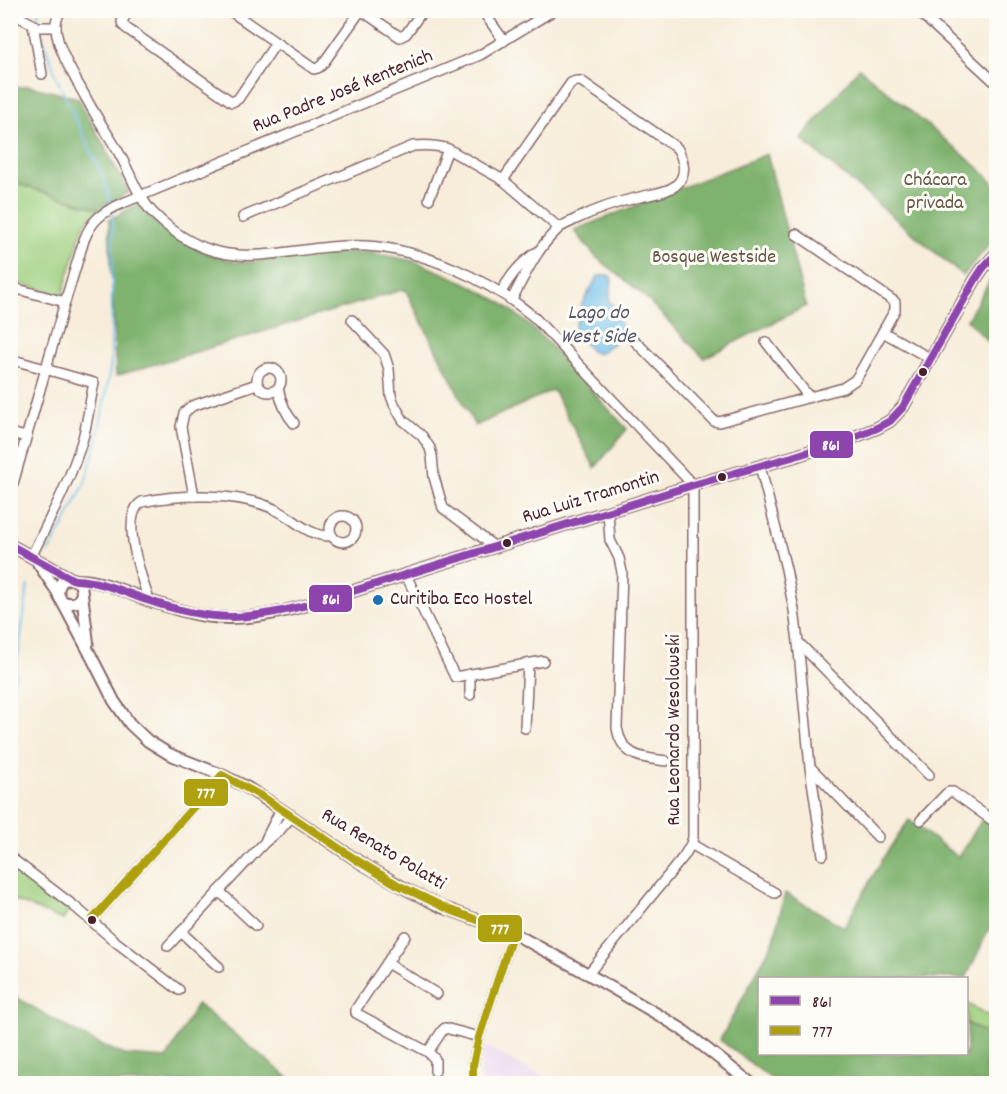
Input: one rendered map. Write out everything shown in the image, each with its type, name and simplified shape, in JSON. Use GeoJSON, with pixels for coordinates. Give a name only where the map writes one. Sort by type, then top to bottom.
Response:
{"type":"FeatureCollection","features":[{"type":"Feature","properties":{"kind":"main road","name":"Rua Luiz Tramontin"},"geometry":{"type":"LineString","coordinates":[[10,545],[74,580],[92,581],[172,608],[204,616],[242,618],[297,608],[866,433],[890,421],[903,407],[975,280],[996,254]]}},
{"type":"Feature","properties":{"kind":"main road","name":"Rua Luiz Tramontin"},"geometry":{"type":"LineString","coordinates":[[34,558],[59,594]]}},
{"type":"Feature","properties":{"kind":"main road"},"geometry":{"type":"LineString","coordinates":[[65,580],[74,580],[81,585],[82,594],[80,599],[73,603],[65,602],[58,589],[65,580]]}},
{"type":"Feature","properties":{"kind":"main road","name":"Rua Luiz Tramontin"},"geometry":{"type":"LineString","coordinates":[[82,594],[99,587],[110,587]]}},
{"type":"Feature","properties":{"kind":"main road","name":"Rua Renato Polatti"},"geometry":{"type":"LineString","coordinates":[[59,594],[121,713],[153,745],[246,787],[361,863],[406,889],[459,914],[513,933],[588,975],[670,1022],[752,1083]]}},
{"type":"Feature","properties":{"kind":"main road","name":"Rua Renato Polatti"},"geometry":{"type":"LineString","coordinates":[[82,594],[89,652]]}},
{"type":"Feature","properties":{"kind":"street"},"geometry":{"type":"LineString","coordinates":[[61,10],[56,27],[59,42],[68,63],[96,118],[120,155],[140,196],[156,216],[170,227],[196,243],[222,253],[235,255],[259,256],[344,246],[400,251],[438,263],[501,292],[534,317],[549,332],[693,485]]}},
{"type":"Feature","properties":{"kind":"street"},"geometry":{"type":"LineString","coordinates":[[129,10],[122,22],[123,26],[232,102],[238,99],[276,43]]}},
{"type":"Feature","properties":{"kind":"street"},"geometry":{"type":"LineString","coordinates":[[229,10],[310,67],[318,68],[322,66],[361,10],[400,37],[406,34],[423,10]]}},
{"type":"Feature","properties":{"kind":"street"},"geometry":{"type":"LineString","coordinates":[[482,10],[504,41]]}},
{"type":"Feature","properties":{"kind":"street","name":"Rua Padre José Kentenich"},"geometry":{"type":"LineString","coordinates":[[10,494],[84,240],[91,225],[100,216],[118,205],[480,55],[554,10]]}},
{"type":"Feature","properties":{"kind":"street"},"geometry":{"type":"LineString","coordinates":[[917,10],[996,83]]}},
{"type":"Feature","properties":{"kind":"street"},"geometry":{"type":"LineString","coordinates":[[10,12],[33,25],[56,27]]}},
{"type":"Feature","properties":{"kind":"street"},"geometry":{"type":"LineString","coordinates":[[33,25],[42,74]]}},
{"type":"Feature","properties":{"kind":"street"},"geometry":{"type":"LineString","coordinates":[[503,180],[571,83],[576,81],[581,81],[677,148],[684,167],[676,185],[662,191],[618,202],[559,228],[542,248],[512,299]]}},
{"type":"Feature","properties":{"kind":"street"},"geometry":{"type":"LineString","coordinates":[[243,216],[413,146],[428,145],[448,149],[503,180],[559,228]]}},
{"type":"Feature","properties":{"kind":"street"},"geometry":{"type":"LineString","coordinates":[[429,199],[448,149]]}},
{"type":"Feature","properties":{"kind":"street"},"geometry":{"type":"LineString","coordinates":[[635,340],[714,421],[719,422],[843,388],[855,380],[895,310],[895,302],[795,234]]}},
{"type":"Feature","properties":{"kind":"street"},"geometry":{"type":"LineString","coordinates":[[501,292],[509,277],[518,267],[542,248]]}},
{"type":"Feature","properties":{"kind":"street"},"geometry":{"type":"LineString","coordinates":[[10,287],[65,302]]}},
{"type":"Feature","properties":{"kind":"street"},"geometry":{"type":"LineString","coordinates":[[352,320],[384,354],[389,369],[394,404],[403,420],[422,436],[430,448],[434,477],[443,508],[495,547]]}},
{"type":"Feature","properties":{"kind":"street"},"geometry":{"type":"LineString","coordinates":[[883,332],[930,359]]}},
{"type":"Feature","properties":{"kind":"street"},"geometry":{"type":"LineString","coordinates":[[766,342],[808,397]]}},
{"type":"Feature","properties":{"kind":"street"},"geometry":{"type":"LineString","coordinates":[[10,359],[94,383],[86,425],[76,458],[34,558]]}},
{"type":"Feature","properties":{"kind":"street"},"geometry":{"type":"LineString","coordinates":[[266,368],[274,368],[280,374],[282,382],[278,389],[270,393],[262,391],[256,380],[259,372],[266,368]]}},
{"type":"Feature","properties":{"kind":"street"},"geometry":{"type":"LineString","coordinates":[[194,496],[181,427],[184,413],[197,404],[257,384]]}},
{"type":"Feature","properties":{"kind":"street"},"geometry":{"type":"LineString","coordinates":[[278,389],[289,417],[294,423]]}},
{"type":"Feature","properties":{"kind":"street"},"geometry":{"type":"LineString","coordinates":[[10,433],[26,437]]}},
{"type":"Feature","properties":{"kind":"street"},"geometry":{"type":"LineString","coordinates":[[760,466],[786,569],[798,642],[810,767],[823,855]]}},
{"type":"Feature","properties":{"kind":"street","name":"Rua Leonardo Wesolowski"},"geometry":{"type":"LineString","coordinates":[[588,975],[684,856],[691,844],[693,832],[693,485]]}},
{"type":"Feature","properties":{"kind":"street"},"geometry":{"type":"LineString","coordinates":[[148,600],[133,539],[134,509],[137,505],[147,501],[194,496],[247,500],[283,513],[313,533],[332,536]]}},
{"type":"Feature","properties":{"kind":"street"},"geometry":{"type":"LineString","coordinates":[[608,512],[608,533],[622,572],[618,735],[624,747],[636,756],[666,761]]}},
{"type":"Feature","properties":{"kind":"street"},"geometry":{"type":"LineString","coordinates":[[406,575],[455,677],[543,660]]}},
{"type":"Feature","properties":{"kind":"street"},"geometry":{"type":"LineString","coordinates":[[798,642],[929,775]]}},
{"type":"Feature","properties":{"kind":"street"},"geometry":{"type":"LineString","coordinates":[[525,728],[528,664]]}},
{"type":"Feature","properties":{"kind":"street"},"geometry":{"type":"LineString","coordinates":[[470,674],[470,695]]}},
{"type":"Feature","properties":{"kind":"street"},"geometry":{"type":"LineString","coordinates":[[810,767],[878,837]]}},
{"type":"Feature","properties":{"kind":"street"},"geometry":{"type":"LineString","coordinates":[[92,920],[222,775]]}},
{"type":"Feature","properties":{"kind":"street"},"geometry":{"type":"LineString","coordinates":[[921,820],[949,792],[953,792],[996,823]]}},
{"type":"Feature","properties":{"kind":"street"},"geometry":{"type":"LineString","coordinates":[[265,842],[281,809]]}},
{"type":"Feature","properties":{"kind":"street"},"geometry":{"type":"LineString","coordinates":[[168,946],[292,816]]}},
{"type":"Feature","properties":{"kind":"street"},"geometry":{"type":"LineString","coordinates":[[691,844],[775,893]]}},
{"type":"Feature","properties":{"kind":"street"},"geometry":{"type":"LineString","coordinates":[[10,857],[179,990]]}},
{"type":"Feature","properties":{"kind":"street"},"geometry":{"type":"LineString","coordinates":[[219,891],[256,926]]}},
{"type":"Feature","properties":{"kind":"street"},"geometry":{"type":"LineString","coordinates":[[181,932],[219,967]]}},
{"type":"Feature","properties":{"kind":"street"},"geometry":{"type":"LineString","coordinates":[[473,1083],[473,1065],[479,1037],[513,933]]}},
{"type":"Feature","properties":{"kind":"street"},"geometry":{"type":"LineString","coordinates":[[405,936],[356,1012],[428,1052],[435,1059],[435,1071]]}},
{"type":"Feature","properties":{"kind":"street"},"geometry":{"type":"LineString","coordinates":[[387,963],[437,994]]}},
{"type":"Feature","properties":{"kind":"street"},"geometry":{"type":"LineString","coordinates":[[428,1052],[446,1028],[479,1037]]}},
{"type":"Feature","properties":{"kind":"shaded area"},"geometry":{"type":"Polygon","coordinates":[[[485,1046],[555,1083],[483,1083],[479,1076],[485,1046]]]}},
{"type":"Feature","properties":{"kind":"green space","name":"Chácara privada"},"geometry":{"type":"Polygon","coordinates":[[[859,68],[980,169],[996,186],[996,237],[963,276],[801,139],[859,68]]]}},
{"type":"Feature","properties":{"kind":"green space"},"geometry":{"type":"Polygon","coordinates":[[[29,86],[78,98],[129,192],[99,209],[11,182],[11,88],[29,86]]]}},
{"type":"Feature","properties":{"kind":"green space","name":"Bosque Westside"},"geometry":{"type":"Polygon","coordinates":[[[767,154],[806,306],[704,358],[642,294],[596,257],[574,230],[767,154]]]}},
{"type":"Feature","properties":{"kind":"green space"},"geometry":{"type":"Polygon","coordinates":[[[14,183],[99,209],[86,222],[82,230],[62,296],[11,281],[10,195],[14,183]]]}},
{"type":"Feature","properties":{"kind":"green space"},"geometry":{"type":"Polygon","coordinates":[[[139,203],[154,221],[177,239],[206,253],[233,261],[253,262],[336,251],[373,253],[414,261],[464,282],[502,303],[526,322],[627,429],[595,468],[553,390],[475,426],[405,289],[116,376],[109,220],[139,203]]]}},
{"type":"Feature","properties":{"kind":"green space"},"geometry":{"type":"Polygon","coordinates":[[[996,270],[996,350],[967,320],[996,270]]]}},
{"type":"Feature","properties":{"kind":"green space"},"geometry":{"type":"Polygon","coordinates":[[[996,798],[996,914],[966,977],[758,977],[758,1055],[968,1055],[968,1024],[996,1039],[985,1067],[996,1073],[996,1083],[777,1083],[720,1040],[774,940],[785,893],[844,927],[885,855],[909,820],[958,857],[996,798]]]}},
{"type":"Feature","properties":{"kind":"green space"},"geometry":{"type":"Polygon","coordinates":[[[10,867],[69,910],[63,920],[11,899],[10,867]]]}},
{"type":"Feature","properties":{"kind":"green space"},"geometry":{"type":"Polygon","coordinates":[[[10,985],[17,998],[86,1038],[124,1055],[167,1058],[197,1004],[295,1083],[11,1083],[10,985]]]}},
{"type":"Feature","properties":{"kind":"green space"},"geometry":{"type":"Polygon","coordinates":[[[968,1004],[996,1020],[996,1028],[992,1037],[968,1024],[968,1004]]]}},
{"type":"Feature","properties":{"kind":"water","name":"Lago do West Side"},"geometry":{"type":"Polygon","coordinates":[[[609,275],[612,279],[609,302],[614,306],[624,331],[622,337],[598,354],[591,351],[574,329],[582,304],[598,276],[609,275]]]}},
{"type":"Feature","properties":{"kind":"waterway"},"geometry":{"type":"LineString","coordinates":[[37,20],[39,10]]}},
{"type":"Feature","properties":{"kind":"waterway"},"geometry":{"type":"LineString","coordinates":[[42,35],[57,79],[103,177],[110,201]]}},
{"type":"Feature","properties":{"kind":"waterway"},"geometry":{"type":"LineString","coordinates":[[48,553],[84,485],[100,426],[111,364],[113,214]]}},
{"type":"Feature","properties":{"kind":"waterway"},"geometry":{"type":"LineString","coordinates":[[10,692],[15,677],[28,586]]}},
{"type":"Feature","properties":{"kind":"transit line","name":"861"},"geometry":{"type":"LineString","coordinates":[[76,580],[104,585],[192,613],[231,617],[270,613],[315,603],[852,438],[890,421],[903,407],[975,280],[996,254]]}},
{"type":"Feature","properties":{"kind":"transit line","name":"861"},"geometry":{"type":"LineString","coordinates":[[10,545],[72,579]]}},
{"type":"Feature","properties":{"kind":"transit line","name":"777"},"geometry":{"type":"LineString","coordinates":[[92,920],[222,775],[263,797],[398,885],[450,910],[513,933],[479,1037],[473,1065],[473,1084]]}},
{"type":"Feature","properties":{"kind":"place","name":"Curitiba Eco Hostel"},"geometry":{"type":"Point","coordinates":[378,600]}}]}
